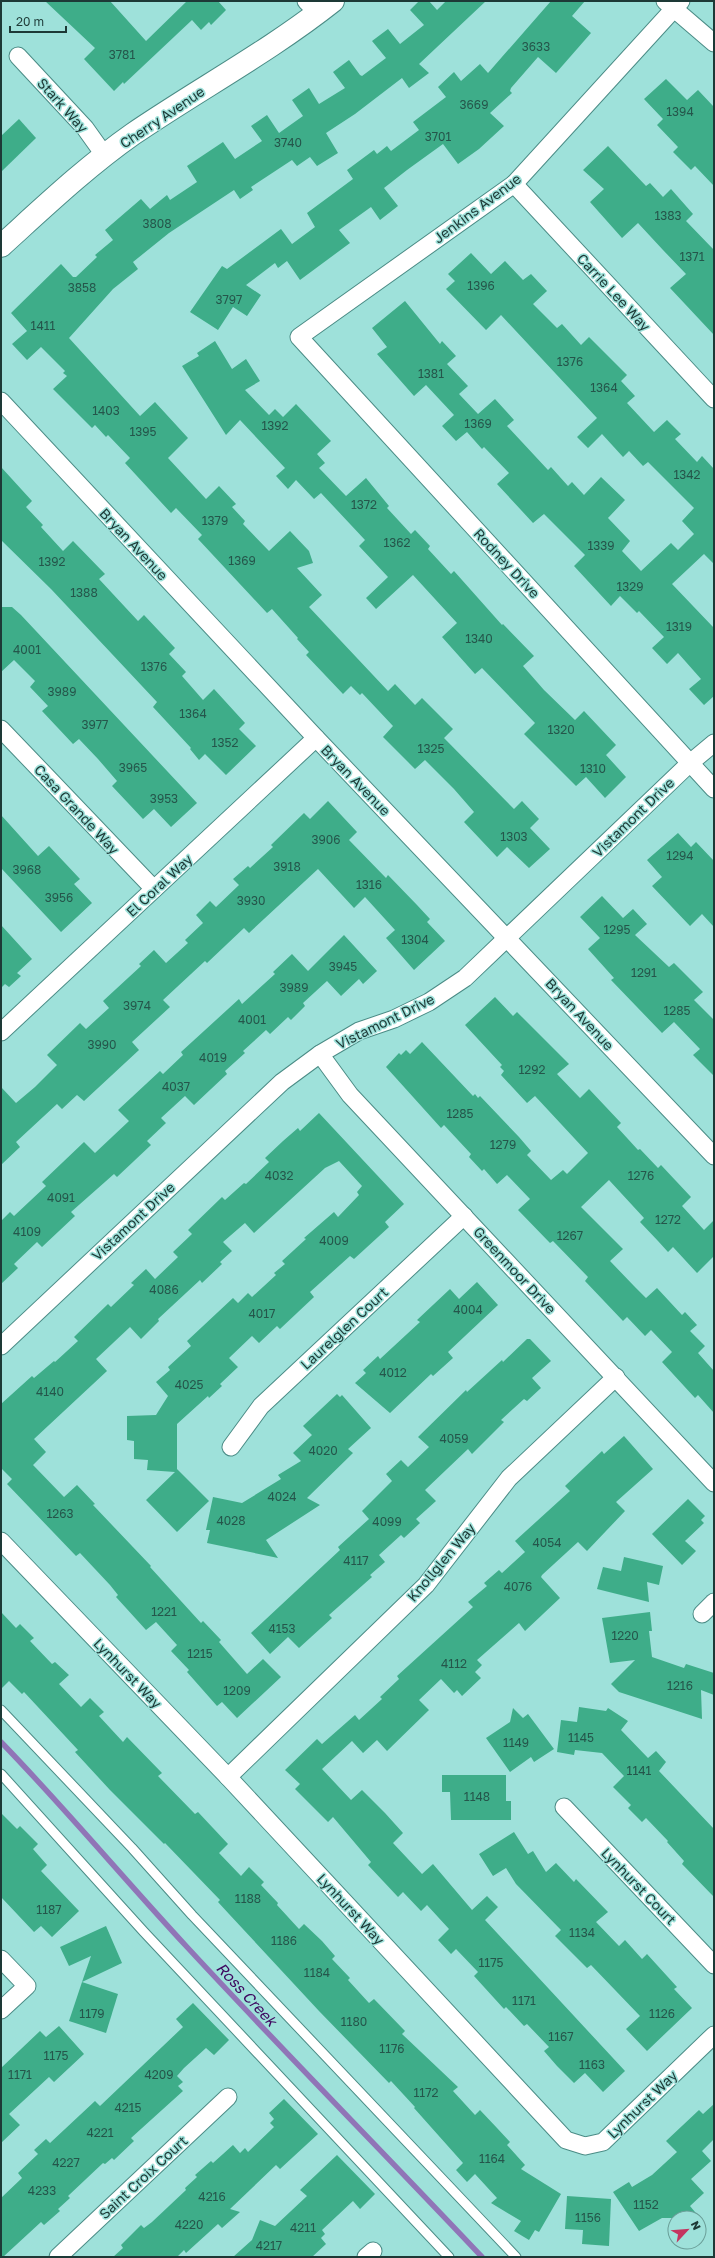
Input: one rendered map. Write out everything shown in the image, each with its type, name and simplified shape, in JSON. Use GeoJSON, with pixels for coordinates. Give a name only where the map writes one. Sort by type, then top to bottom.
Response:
{"type":"FeatureCollection","features":[{"type":"Feature","properties":{"kind":"street"},"geometry":{"type":"LineString","coordinates":[[673,3],[714,43]]}},
{"type":"Feature","properties":{"kind":"street","name":"Jenkins Avenue"},"geometry":{"type":"LineString","coordinates":[[299,337],[514,184],[673,3]]}},
{"type":"Feature","properties":{"kind":"street","name":"Cherry Avenue"},"geometry":{"type":"LineString","coordinates":[[1,246],[132,134],[319,5]]}},
{"type":"Feature","properties":{"kind":"street","name":"Stark Way"},"geometry":{"type":"LineString","coordinates":[[18,56],[85,128],[105,156]]}},
{"type":"Feature","properties":{"kind":"street","name":"Carrie Lee Way"},"geometry":{"type":"LineString","coordinates":[[514,184],[714,399]]}},
{"type":"Feature","properties":{"kind":"street","name":"Rodney Drive"},"geometry":{"type":"LineString","coordinates":[[299,337],[714,789]]}},
{"type":"Feature","properties":{"kind":"street","name":"Bryan Avenue"},"geometry":{"type":"LineString","coordinates":[[1,401],[316,738],[714,1156]]}},
{"type":"Feature","properties":{"kind":"street","name":"Casa Grande Way"},"geometry":{"type":"LineString","coordinates":[[1,729],[154,889]]}},
{"type":"Feature","properties":{"kind":"street","name":"El Coral Way"},"geometry":{"type":"LineString","coordinates":[[1,1032],[316,738]]}},
{"type":"Feature","properties":{"kind":"street","name":"Vistamont Drive"},"geometry":{"type":"LineString","coordinates":[[1,1346],[282,1082],[320,1054],[359,1031],[394,1019],[428,1002],[464,978],[690,763],[714,743]]}},
{"type":"Feature","properties":{"kind":"street","name":"Greenmoor Drive"},"geometry":{"type":"LineString","coordinates":[[320,1054],[350,1095],[714,1482]]}},
{"type":"Feature","properties":{"kind":"street","name":"Laurelglen Court"},"geometry":{"type":"LineString","coordinates":[[232,1447],[261,1406],[464,1216]]}},
{"type":"Feature","properties":{"kind":"street","name":"Knollglen Way"},"geometry":{"type":"LineString","coordinates":[[228,1777],[426,1585],[509,1478],[616,1377]]}},
{"type":"Feature","properties":{"kind":"street","name":"Lynhurst Way"},"geometry":{"type":"LineString","coordinates":[[1,1541],[228,1777],[566,2140],[585,2146],[603,2142],[714,2035]]}},
{"type":"Feature","properties":{"kind":"street","name":"Lynhurst Court"},"geometry":{"type":"LineString","coordinates":[[564,1807],[714,1965]]}},
{"type":"Feature","properties":{"kind":"street"},"geometry":{"type":"LineString","coordinates":[[1,1959],[27,1986],[1,2010]]}},
{"type":"Feature","properties":{"kind":"street","name":"Saint Croix Court"},"geometry":{"type":"LineString","coordinates":[[58,2257],[228,2098]]}},
{"type":"Feature","properties":{"kind":"lane"},"geometry":{"type":"LineString","coordinates":[[1,1710],[127,1842],[192,1915],[516,2257]]}},
{"type":"Feature","properties":{"kind":"lane"},"geometry":{"type":"LineString","coordinates":[[1,1774],[197,1989],[449,2257]]}},
{"type":"Feature","properties":{"kind":"building"},"geometry":{"type":"Polygon","coordinates":[[[45,1],[110,1],[146,41],[187,1],[218,1],[226,10],[211,25],[209,22],[201,30],[192,20],[124,84],[123,82],[114,91],[84,59],[95,48],[45,1]]]}},
{"type":"Feature","properties":{"kind":"building"},"geometry":{"type":"Polygon","coordinates":[[[419,1],[429,1],[437,10],[446,1],[486,1],[419,64],[429,73],[409,88],[402,78],[355,114],[326,133],[338,153],[317,166],[310,157],[297,166],[292,160],[251,187],[253,190],[240,199],[234,190],[169,233],[133,262],[138,269],[113,289],[69,338],[140,416],[155,402],[188,438],[168,458],[206,499],[219,486],[236,504],[232,507],[245,521],[243,524],[269,551],[290,531],[309,551],[313,563],[297,568],[322,595],[309,607],[388,691],[395,684],[415,705],[422,698],[453,729],[444,738],[514,809],[522,801],[539,819],[530,828],[550,849],[529,868],[507,847],[497,857],[464,822],[474,812],[454,789],[425,760],[415,769],[383,737],[393,726],[362,693],[360,695],[351,686],[343,694],[306,655],[309,652],[272,609],[267,613],[198,539],[202,535],[176,508],[171,513],[125,463],[130,458],[108,435],[106,437],[95,425],[92,428],[53,389],[67,376],[63,373],[65,371],[41,347],[27,360],[12,344],[27,331],[11,313],[61,264],[73,277],[76,277],[97,257],[95,255],[113,240],[105,230],[141,199],[150,209],[167,195],[170,200],[197,182],[187,166],[223,142],[235,159],[262,141],[251,126],[267,115],[279,133],[303,116],[292,100],[309,88],[319,104],[345,88],[333,72],[349,60],[362,76],[386,58],[372,41],[388,29],[400,44],[424,25],[410,10],[419,1]]]}},
{"type":"Feature","properties":{"kind":"building"},"geometry":{"type":"Polygon","coordinates":[[[551,1],[585,1],[572,16],[591,33],[556,73],[538,57],[511,88],[510,91],[512,93],[490,113],[504,126],[479,149],[458,164],[443,144],[407,170],[384,188],[398,206],[380,220],[371,207],[339,230],[350,243],[300,280],[287,261],[278,268],[275,263],[246,285],[261,295],[247,316],[233,307],[218,330],[190,312],[222,266],[227,269],[281,229],[292,244],[315,227],[307,213],[353,179],[347,170],[374,150],[377,154],[387,146],[391,151],[419,130],[413,122],[446,97],[438,87],[454,72],[461,81],[480,64],[488,73],[551,1]]]}},
{"type":"Feature","properties":{"kind":"building"},"geometry":{"type":"Polygon","coordinates":[[[666,79],[687,100],[698,90],[714,107],[714,186],[695,166],[691,170],[673,152],[678,147],[657,125],[663,119],[644,99],[666,79]]]}},
{"type":"Feature","properties":{"kind":"building"},"geometry":{"type":"Polygon","coordinates":[[[19,119],[36,138],[1,172],[1,136],[19,119]]]}},
{"type":"Feature","properties":{"kind":"building"},"geometry":{"type":"Polygon","coordinates":[[[608,146],[646,186],[650,183],[663,197],[671,189],[693,214],[686,221],[714,250],[714,335],[670,288],[686,274],[638,223],[622,238],[590,202],[604,189],[583,170],[608,146]]]}},
{"type":"Feature","properties":{"kind":"building"},"geometry":{"type":"Polygon","coordinates":[[[471,253],[491,274],[505,261],[523,280],[531,274],[547,291],[533,304],[557,328],[562,324],[581,345],[589,337],[627,375],[621,381],[635,396],[627,403],[654,432],[667,420],[681,434],[675,439],[697,462],[702,456],[714,469],[714,564],[704,554],[672,584],[714,628],[714,696],[704,705],[689,689],[701,679],[678,653],[667,664],[652,648],[664,637],[639,611],[637,613],[620,596],[611,606],[574,566],[585,555],[544,514],[533,523],[497,484],[509,473],[484,447],[482,449],[467,432],[456,441],[442,426],[454,415],[426,385],[414,396],[377,354],[387,347],[372,328],[405,301],[440,344],[442,341],[456,356],[447,364],[468,386],[459,394],[478,414],[495,399],[514,420],[507,426],[548,470],[551,467],[568,486],[572,482],[584,495],[601,477],[625,500],[608,518],[630,541],[622,551],[641,571],[671,543],[678,550],[694,534],[682,521],[694,508],[648,462],[643,466],[629,451],[623,457],[602,434],[588,448],[577,437],[597,418],[501,315],[486,330],[446,289],[455,281],[448,274],[471,253]]]}},
{"type":"Feature","properties":{"kind":"building"},"geometry":{"type":"Polygon","coordinates":[[[215,341],[232,369],[246,359],[260,381],[245,390],[269,415],[275,409],[283,417],[296,404],[331,441],[317,454],[325,463],[319,468],[346,496],[366,478],[389,506],[387,508],[411,534],[415,530],[430,546],[428,549],[451,574],[454,571],[502,625],[503,624],[534,656],[523,666],[544,690],[575,720],[584,711],[616,745],[606,755],[626,777],[605,798],[586,777],[576,786],[524,734],[535,723],[482,668],[475,674],[442,637],[457,623],[413,575],[376,609],[366,598],[388,577],[359,546],[365,540],[321,493],[314,499],[296,480],[288,489],[276,476],[285,468],[240,420],[226,435],[182,366],[199,356],[197,353],[215,341]]]}},
{"type":"Feature","properties":{"kind":"building"},"geometry":{"type":"Polygon","coordinates":[[[1,467],[32,501],[26,507],[43,525],[41,527],[63,551],[73,541],[105,574],[99,579],[138,621],[144,615],[175,648],[169,654],[186,672],[182,676],[203,700],[214,689],[245,723],[239,729],[256,746],[226,775],[205,754],[199,760],[190,749],[191,748],[153,707],[157,702],[51,589],[1,540],[1,467]]]}},
{"type":"Feature","properties":{"kind":"building"},"geometry":{"type":"Polygon","coordinates":[[[1,607],[12,607],[21,615],[197,803],[171,827],[154,809],[143,819],[112,786],[117,781],[98,759],[79,739],[73,744],[42,711],[48,706],[30,687],[35,681],[14,660],[1,672],[1,607]]]}},
{"type":"Feature","properties":{"kind":"building"},"geometry":{"type":"Polygon","coordinates":[[[328,801],[357,832],[349,840],[386,878],[388,875],[417,905],[430,919],[427,922],[445,941],[414,970],[386,938],[395,930],[365,897],[354,908],[318,869],[249,933],[244,928],[207,963],[205,961],[163,1000],[170,1007],[132,1042],[139,1050],[84,1101],[77,1095],[62,1109],[57,1104],[16,1142],[20,1147],[1,1165],[1,1087],[16,1103],[35,1087],[57,1065],[47,1055],[80,1023],[86,1029],[109,1008],[103,1001],[141,966],[139,964],[154,950],[166,963],[188,943],[185,940],[203,923],[196,915],[210,901],[216,907],[239,885],[233,879],[248,866],[250,868],[273,847],[271,845],[304,813],[310,819],[328,801]]]}},
{"type":"Feature","properties":{"kind":"building"},"geometry":{"type":"Polygon","coordinates":[[[1,815],[38,856],[49,846],[80,879],[74,884],[92,903],[61,932],[1,868],[1,815]]]}},
{"type":"Feature","properties":{"kind":"building"},"geometry":{"type":"Polygon","coordinates":[[[678,833],[691,847],[696,842],[714,861],[714,927],[702,914],[690,926],[652,886],[662,877],[647,860],[678,833]]]}},
{"type":"Feature","properties":{"kind":"building"},"geometry":{"type":"Polygon","coordinates":[[[602,896],[623,918],[633,909],[647,924],[635,935],[669,967],[674,963],[703,992],[694,1000],[714,1020],[714,1076],[693,1055],[700,1049],[674,1022],[662,1033],[611,980],[614,978],[588,949],[600,938],[580,917],[602,896]]]}},
{"type":"Feature","properties":{"kind":"building"},"geometry":{"type":"Polygon","coordinates":[[[1,925],[32,959],[17,973],[21,976],[9,987],[5,984],[1,988],[1,925]]]}},
{"type":"Feature","properties":{"kind":"building"},"geometry":{"type":"Polygon","coordinates":[[[344,935],[377,971],[363,984],[359,979],[341,996],[327,981],[303,1003],[305,1006],[291,1020],[288,1017],[270,1034],[266,1030],[243,1051],[245,1053],[225,1071],[227,1074],[194,1105],[185,1096],[161,1118],[166,1123],[147,1141],[151,1145],[117,1177],[114,1174],[71,1212],[75,1216],[42,1247],[37,1242],[14,1264],[18,1268],[1,1284],[1,1221],[10,1212],[14,1216],[46,1186],[42,1182],[84,1142],[95,1153],[129,1121],[118,1110],[160,1071],[163,1074],[183,1055],[181,1052],[239,999],[242,1004],[275,974],[273,972],[292,954],[308,971],[344,935]]]}},
{"type":"Feature","properties":{"kind":"building"},"geometry":{"type":"Polygon","coordinates":[[[495,997],[513,1016],[517,1012],[569,1064],[557,1074],[580,1098],[589,1089],[621,1123],[617,1127],[638,1150],[640,1149],[658,1168],[661,1165],[691,1197],[682,1206],[704,1230],[714,1220],[714,1256],[697,1273],[673,1247],[668,1252],[640,1222],[644,1218],[609,1180],[581,1207],[623,1249],[610,1261],[634,1286],[646,1298],[657,1288],[682,1315],[685,1312],[697,1325],[690,1331],[705,1346],[698,1353],[714,1371],[714,1413],[698,1395],[695,1398],[662,1362],[672,1352],[651,1330],[645,1336],[627,1317],[623,1321],[585,1281],[588,1277],[553,1241],[550,1243],[518,1210],[530,1199],[507,1175],[497,1184],[484,1169],[482,1171],[469,1157],[471,1154],[444,1125],[441,1128],[386,1067],[399,1053],[401,1055],[406,1050],[410,1054],[422,1042],[473,1096],[475,1094],[478,1098],[480,1096],[519,1137],[531,1151],[527,1155],[551,1180],[563,1170],[567,1174],[588,1153],[535,1096],[527,1103],[501,1075],[504,1071],[500,1067],[502,1065],[465,1025],[495,997]]]}},
{"type":"Feature","properties":{"kind":"building"},"geometry":{"type":"Polygon","coordinates":[[[319,1113],[404,1204],[385,1222],[389,1227],[354,1259],[350,1256],[310,1292],[314,1297],[280,1329],[277,1326],[259,1343],[252,1336],[229,1358],[238,1367],[220,1384],[222,1386],[209,1398],[208,1396],[177,1424],[177,1469],[209,1501],[177,1532],[146,1500],[175,1472],[147,1470],[148,1460],[134,1459],[134,1441],[127,1440],[127,1416],[156,1415],[168,1396],[156,1382],[170,1370],[168,1367],[191,1346],[187,1341],[233,1298],[238,1303],[248,1293],[252,1297],[276,1275],[274,1273],[285,1264],[282,1261],[306,1239],[304,1238],[334,1212],[338,1217],[359,1195],[357,1192],[362,1186],[339,1161],[325,1168],[254,1233],[245,1223],[223,1242],[232,1251],[220,1262],[222,1264],[202,1283],[200,1280],[158,1319],[159,1321],[141,1339],[130,1327],[96,1359],[107,1371],[34,1439],[46,1452],[33,1465],[64,1497],[77,1485],[95,1504],[93,1505],[151,1566],[150,1567],[201,1623],[203,1621],[221,1640],[219,1642],[247,1674],[263,1659],[281,1677],[237,1718],[222,1702],[217,1706],[187,1672],[189,1670],[171,1651],[177,1645],[156,1622],[146,1630],[116,1597],[118,1595],[110,1585],[80,1553],[76,1556],[7,1484],[12,1479],[1,1468],[1,1404],[32,1376],[34,1378],[54,1361],[55,1362],[78,1341],[74,1337],[108,1304],[111,1307],[134,1285],[131,1283],[146,1269],[155,1279],[178,1257],[173,1252],[192,1234],[188,1230],[222,1197],[225,1200],[244,1183],[246,1184],[269,1162],[265,1158],[298,1128],[300,1131],[319,1113]]]}},
{"type":"Feature","properties":{"kind":"building"},"geometry":{"type":"Polygon","coordinates":[[[477,1282],[498,1305],[448,1352],[453,1358],[433,1376],[431,1374],[390,1413],[355,1383],[366,1373],[363,1370],[378,1356],[380,1359],[420,1322],[417,1320],[450,1289],[459,1299],[477,1282]]]}},
{"type":"Feature","properties":{"kind":"building"},"geometry":{"type":"Polygon","coordinates":[[[527,1339],[530,1339],[551,1361],[532,1378],[541,1388],[527,1401],[524,1399],[501,1420],[504,1422],[472,1454],[468,1449],[425,1490],[436,1501],[416,1519],[420,1523],[404,1538],[401,1535],[379,1555],[385,1562],[370,1575],[372,1577],[329,1615],[332,1618],[299,1648],[288,1637],[270,1654],[251,1633],[340,1550],[338,1547],[369,1519],[362,1511],[392,1481],[386,1474],[401,1460],[408,1467],[429,1447],[418,1437],[466,1390],[467,1392],[502,1360],[503,1362],[527,1339]]]}},
{"type":"Feature","properties":{"kind":"building"},"geometry":{"type":"Polygon","coordinates":[[[337,1394],[340,1397],[342,1395],[371,1428],[348,1449],[353,1453],[307,1498],[320,1505],[266,1540],[278,1558],[207,1543],[210,1530],[206,1530],[213,1497],[242,1503],[281,1479],[278,1475],[301,1461],[293,1453],[312,1435],[303,1426],[337,1394]]]}},
{"type":"Feature","properties":{"kind":"building"},"geometry":{"type":"Polygon","coordinates":[[[624,1436],[653,1469],[616,1502],[625,1511],[587,1551],[578,1542],[542,1575],[541,1577],[560,1598],[525,1631],[519,1623],[477,1660],[482,1665],[475,1672],[481,1678],[462,1696],[457,1690],[454,1693],[441,1679],[419,1700],[429,1710],[387,1751],[377,1740],[363,1753],[352,1741],[322,1769],[351,1800],[362,1790],[385,1813],[403,1833],[393,1843],[422,1874],[433,1864],[472,1910],[487,1896],[498,1907],[485,1920],[625,2071],[603,2092],[585,2073],[574,2083],[557,2066],[544,2051],[549,2047],[527,2024],[524,2026],[506,2007],[504,2009],[474,1976],[478,1972],[456,1949],[451,1954],[438,1940],[449,1929],[427,1905],[421,1911],[403,1892],[398,1897],[368,1865],[371,1862],[333,1817],[328,1822],[295,1789],[300,1784],[285,1770],[317,1739],[322,1744],[355,1715],[359,1720],[382,1699],[380,1697],[399,1679],[397,1676],[473,1607],[468,1602],[487,1586],[484,1583],[499,1570],[502,1573],[525,1552],[515,1541],[570,1491],[565,1486],[602,1451],[604,1454],[624,1436]]]}},
{"type":"Feature","properties":{"kind":"building"},"geometry":{"type":"Polygon","coordinates":[[[688,1499],[705,1516],[701,1520],[704,1523],[685,1541],[696,1551],[682,1565],[652,1534],[688,1499]]]}},
{"type":"Feature","properties":{"kind":"building"},"geometry":{"type":"Polygon","coordinates":[[[624,1557],[663,1566],[659,1585],[647,1582],[649,1602],[597,1589],[603,1567],[621,1571],[624,1557]]]}},
{"type":"Feature","properties":{"kind":"building"},"geometry":{"type":"Polygon","coordinates":[[[1,1612],[16,1628],[20,1624],[34,1638],[30,1641],[52,1664],[55,1662],[69,1675],[59,1684],[81,1707],[90,1698],[104,1712],[99,1716],[123,1742],[127,1737],[162,1773],[158,1776],[195,1814],[198,1812],[228,1844],[219,1853],[241,1876],[249,1867],[264,1882],[261,1885],[299,1929],[304,1924],[322,1941],[335,1956],[332,1959],[350,1978],[348,1980],[369,2003],[374,1999],[405,2031],[402,2034],[458,2087],[453,2091],[475,2115],[480,2110],[497,2128],[510,2142],[507,2145],[525,2165],[521,2169],[561,2194],[539,2232],[535,2230],[529,2240],[514,2231],[521,2221],[491,2203],[497,2198],[475,2174],[467,2182],[456,2170],[463,2163],[414,2108],[415,2107],[391,2081],[389,2083],[319,2011],[218,1902],[220,1900],[165,1843],[164,1844],[110,1790],[75,1752],[78,1750],[24,1692],[22,1694],[9,1681],[1,1689],[1,1612]]]}},
{"type":"Feature","properties":{"kind":"building"},"geometry":{"type":"Polygon","coordinates":[[[650,1612],[652,1631],[649,1631],[652,1657],[684,1668],[686,1664],[714,1673],[714,1695],[701,1690],[702,1719],[619,1692],[611,1684],[635,1660],[610,1663],[602,1618],[650,1612]]]}},
{"type":"Feature","properties":{"kind":"building"},"geometry":{"type":"Polygon","coordinates":[[[579,1707],[606,1711],[608,1708],[628,1721],[621,1730],[648,1758],[656,1751],[666,1762],[659,1771],[714,1829],[714,1897],[682,1864],[684,1861],[667,1842],[668,1841],[646,1818],[642,1822],[628,1808],[631,1805],[613,1787],[624,1776],[602,1753],[575,1750],[574,1755],[557,1752],[561,1720],[577,1722],[579,1707]]]}},
{"type":"Feature","properties":{"kind":"building"},"geometry":{"type":"Polygon","coordinates":[[[513,1708],[523,1718],[528,1714],[554,1749],[534,1762],[531,1757],[510,1772],[486,1738],[510,1722],[513,1708]]]}},
{"type":"Feature","properties":{"kind":"building"},"geometry":{"type":"Polygon","coordinates":[[[442,1775],[506,1775],[506,1801],[511,1801],[511,1820],[451,1820],[450,1792],[442,1792],[442,1775]]]}},
{"type":"Feature","properties":{"kind":"building"},"geometry":{"type":"Polygon","coordinates":[[[1,1813],[17,1829],[20,1826],[38,1844],[33,1849],[47,1865],[41,1871],[79,1911],[52,1937],[41,1926],[34,1932],[1,1897],[1,1813]]]}},
{"type":"Feature","properties":{"kind":"building"},"geometry":{"type":"Polygon","coordinates":[[[514,1832],[528,1854],[533,1851],[546,1872],[556,1863],[574,1882],[576,1879],[608,1912],[596,1922],[619,1946],[625,1940],[642,1959],[647,1954],[677,1987],[674,1989],[692,2008],[647,2051],[626,2029],[640,2016],[591,1965],[587,1968],[555,1936],[561,1930],[516,1884],[506,1868],[493,1876],[479,1854],[514,1832]]]}},
{"type":"Feature","properties":{"kind":"building"},"geometry":{"type":"Polygon","coordinates":[[[106,1926],[122,1963],[82,1982],[91,1956],[69,1966],[60,1947],[106,1926]]]}},
{"type":"Feature","properties":{"kind":"building"},"geometry":{"type":"Polygon","coordinates":[[[82,1982],[118,1994],[106,2033],[69,2021],[82,1982]]]}},
{"type":"Feature","properties":{"kind":"building"},"geometry":{"type":"Polygon","coordinates":[[[193,2003],[229,2040],[214,2055],[206,2048],[184,2068],[177,2076],[183,2082],[178,2086],[183,2091],[131,2138],[134,2141],[114,2160],[112,2158],[105,2164],[103,2163],[68,2196],[70,2198],[58,2209],[60,2211],[44,2225],[41,2222],[3,2257],[1,2257],[1,2198],[22,2178],[18,2173],[38,2154],[34,2150],[46,2139],[50,2143],[95,2101],[100,2106],[183,2027],[176,2019],[193,2003]]]}},
{"type":"Feature","properties":{"kind":"building"},"geometry":{"type":"Polygon","coordinates":[[[59,2026],[84,2054],[54,2082],[49,2077],[9,2114],[20,2125],[1,2143],[1,2068],[40,2031],[46,2037],[59,2026]]]}},
{"type":"Feature","properties":{"kind":"building"},"geometry":{"type":"Polygon","coordinates":[[[284,2099],[318,2134],[280,2169],[276,2165],[230,2209],[240,2212],[222,2228],[218,2224],[186,2253],[184,2250],[177,2257],[113,2257],[123,2248],[121,2245],[141,2225],[144,2228],[152,2222],[186,2190],[185,2188],[197,2177],[195,2175],[211,2161],[213,2163],[233,2145],[240,2153],[245,2148],[248,2152],[274,2127],[270,2123],[274,2119],[269,2113],[284,2099]]]}},
{"type":"Feature","properties":{"kind":"building"},"geometry":{"type":"Polygon","coordinates":[[[714,2104],[714,2139],[702,2151],[711,2161],[691,2179],[704,2193],[690,2206],[693,2210],[667,2210],[667,2218],[662,2218],[639,2231],[613,2192],[629,2182],[632,2187],[652,2175],[677,2152],[666,2141],[699,2110],[703,2114],[714,2104]]]}},
{"type":"Feature","properties":{"kind":"building"},"geometry":{"type":"Polygon","coordinates":[[[337,2155],[375,2194],[360,2209],[353,2201],[322,2230],[325,2234],[321,2238],[326,2244],[312,2257],[233,2257],[252,2240],[260,2220],[275,2226],[307,2196],[300,2190],[337,2155]]]}},
{"type":"Feature","properties":{"kind":"building"},"geometry":{"type":"Polygon","coordinates":[[[567,2196],[611,2199],[609,2246],[582,2244],[583,2230],[565,2229],[567,2196]]]}},
{"type":"Feature","properties":{"kind":"waterway","name":"Ross Creek"},"geometry":{"type":"LineString","coordinates":[[1,1742],[224,1986],[482,2257]]}}]}
